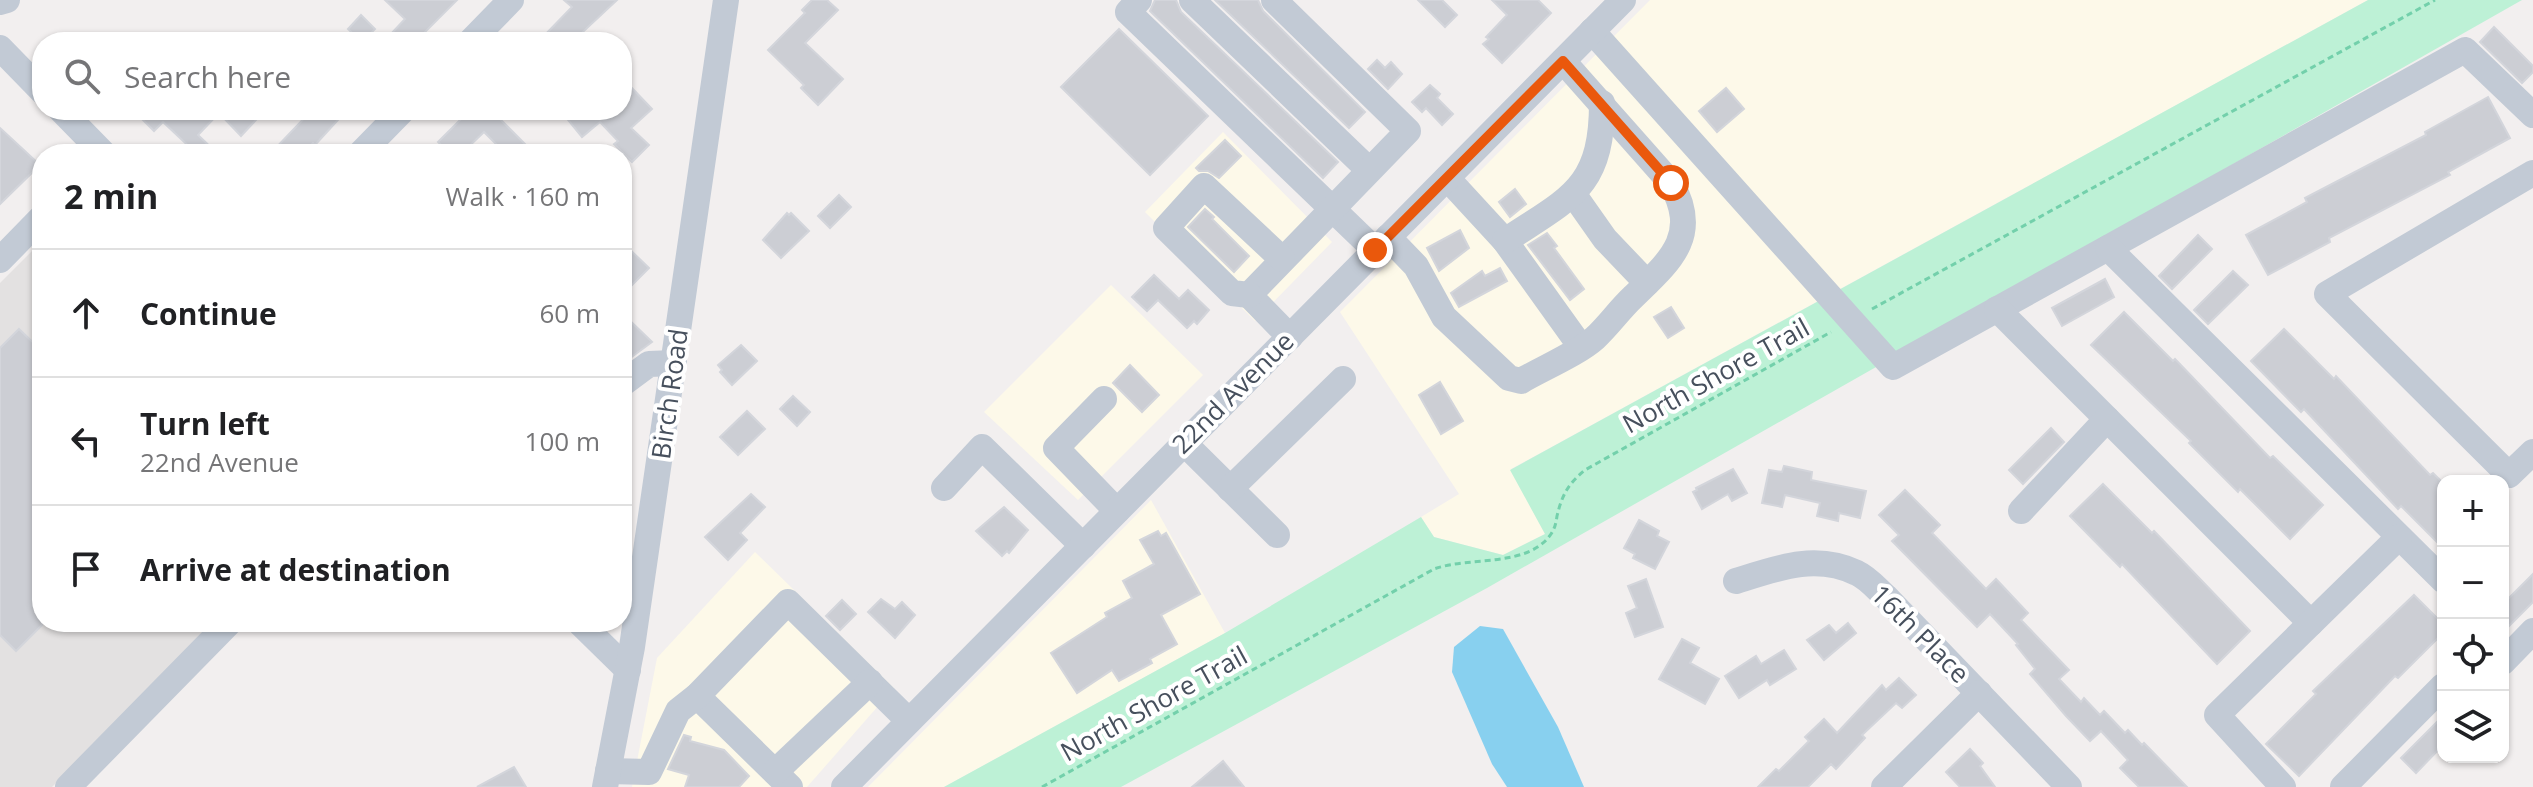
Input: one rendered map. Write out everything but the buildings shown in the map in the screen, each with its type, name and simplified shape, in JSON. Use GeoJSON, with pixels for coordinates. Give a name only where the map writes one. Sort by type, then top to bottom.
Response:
{"type":"FeatureCollection","features":[{"type":"Feature","properties":{"kind":"street"},"geometry":{"type":"LineString","coordinates":[[0,2],[7,0]]}},
{"type":"Feature","properties":{"kind":"street"},"geometry":{"type":"LineString","coordinates":[[480,32],[511,0]]}},
{"type":"Feature","properties":{"kind":"street","name":"Birch Road"},"geometry":{"type":"LineString","coordinates":[[606,779],[628,670],[726,0]]}},
{"type":"Feature","properties":{"kind":"street"},"geometry":{"type":"LineString","coordinates":[[1139,0],[1128,12],[1332,208],[1416,266],[1444,317],[1509,378],[1521,381],[1594,339],[1672,259],[1681,240],[1684,220],[1680,200],[1671,183],[1563,61]]}},
{"type":"Feature","properties":{"kind":"street"},"geometry":{"type":"LineString","coordinates":[[1192,0],[1369,170]]}},
{"type":"Feature","properties":{"kind":"street"},"geometry":{"type":"LineString","coordinates":[[1249,295],[1408,131],[1274,0]]}},
{"type":"Feature","properties":{"kind":"street","name":"22nd Avenue"},"geometry":{"type":"LineString","coordinates":[[844,787],[1623,0]]}},
{"type":"Feature","properties":{"kind":"street"},"geometry":{"type":"LineString","coordinates":[[1592,31],[1893,367],[2465,50],[2533,115]]}},
{"type":"Feature","properties":{"kind":"street"},"geometry":{"type":"LineString","coordinates":[[0,48],[32,81]]}},
{"type":"Feature","properties":{"kind":"street"},"geometry":{"type":"LineString","coordinates":[[1505,241],[1574,195],[1591,171],[1602,138],[1602,103]]}},
{"type":"Feature","properties":{"kind":"street"},"geometry":{"type":"LineString","coordinates":[[71,120],[94,144]]}},
{"type":"Feature","properties":{"kind":"street"},"geometry":{"type":"LineString","coordinates":[[370,144],[393,120]]}},
{"type":"Feature","properties":{"kind":"street"},"geometry":{"type":"LineString","coordinates":[[2533,173],[2327,294],[2509,475],[2533,452]]}},
{"type":"Feature","properties":{"kind":"street"},"geometry":{"type":"LineString","coordinates":[[1447,178],[1505,241],[1581,347]]}},
{"type":"Feature","properties":{"kind":"street"},"geometry":{"type":"LineString","coordinates":[[1282,259],[1204,186],[1166,228],[1232,293],[1249,295],[1290,337]]}},
{"type":"Feature","properties":{"kind":"street"},"geometry":{"type":"LineString","coordinates":[[1574,195],[1605,239],[1647,283]]}},
{"type":"Feature","properties":{"kind":"street"},"geometry":{"type":"LineString","coordinates":[[0,260],[32,227]]}},
{"type":"Feature","properties":{"kind":"street"},"geometry":{"type":"LineString","coordinates":[[2108,248],[2437,574]]}},
{"type":"Feature","properties":{"kind":"street"},"geometry":{"type":"LineString","coordinates":[[1997,309],[2311,623]]}},
{"type":"Feature","properties":{"kind":"street"},"geometry":{"type":"LineString","coordinates":[[632,377],[649,364],[674,363]]}},
{"type":"Feature","properties":{"kind":"street"},"geometry":{"type":"LineString","coordinates":[[1230,489],[1343,379]]}},
{"type":"Feature","properties":{"kind":"street"},"geometry":{"type":"LineString","coordinates":[[1104,399],[1056,448],[1117,511]]}},
{"type":"Feature","properties":{"kind":"street"},"geometry":{"type":"LineString","coordinates":[[2021,511],[2107,419]]}},
{"type":"Feature","properties":{"kind":"street"},"geometry":{"type":"LineString","coordinates":[[1184,443],[1277,535]]}},
{"type":"Feature","properties":{"kind":"street"},"geometry":{"type":"LineString","coordinates":[[944,488],[982,447],[1083,546]]}},
{"type":"Feature","properties":{"kind":"street"},"geometry":{"type":"LineString","coordinates":[[2283,787],[2217,715],[2399,537]]}},
{"type":"Feature","properties":{"kind":"street","name":"16th Place"},"geometry":{"type":"LineString","coordinates":[[1736,581],[1788,565],[1827,562],[1860,574],[1886,597],[2069,787]]}},
{"type":"Feature","properties":{"kind":"street"},"geometry":{"type":"LineString","coordinates":[[606,779],[649,772],[678,711],[697,696],[788,602],[909,721]]}},
{"type":"Feature","properties":{"kind":"street"},"geometry":{"type":"LineString","coordinates":[[2509,649],[2533,631]]}},
{"type":"Feature","properties":{"kind":"street"},"geometry":{"type":"LineString","coordinates":[[68,787],[213,632]]}},
{"type":"Feature","properties":{"kind":"street"},"geometry":{"type":"LineString","coordinates":[[589,632],[628,670]]}},
{"type":"Feature","properties":{"kind":"street"},"geometry":{"type":"LineString","coordinates":[[697,696],[782,780],[870,682]]}},
{"type":"Feature","properties":{"kind":"street"},"geometry":{"type":"LineString","coordinates":[[2343,787],[2438,691]]}},
{"type":"Feature","properties":{"kind":"street"},"geometry":{"type":"LineString","coordinates":[[1884,787],[1979,693]]}},
{"type":"Feature","properties":{"kind":"path","name":"North Shore Trail"},"geometry":{"type":"LineString","coordinates":[[1042,787],[1434,569],[1463,561],[1508,559],[1523,555],[1549,537],[1562,496],[1570,482],[1585,470],[2435,0]]}},
{"type":"Feature","properties":{"kind":"shaded area"},"geometry":{"type":"Polygon","coordinates":[[[1650,0],[2368,0],[1511,469],[1545,534],[1503,555],[1434,537],[1421,517],[1459,494],[1340,312],[1650,0]]]}},
{"type":"Feature","properties":{"kind":"shaded area"},"geometry":{"type":"Polygon","coordinates":[[[1223,132],[1332,242],[1255,321],[1145,212],[1223,132]]]}},
{"type":"Feature","properties":{"kind":"shaded area"},"geometry":{"type":"Polygon","coordinates":[[[32,251],[32,632],[204,632],[52,787],[0,787],[0,283],[32,251]]]}},
{"type":"Feature","properties":{"kind":"shaded area"},"geometry":{"type":"Polygon","coordinates":[[[1111,285],[1203,375],[1078,500],[984,412],[1111,285]]]}},
{"type":"Feature","properties":{"kind":"shaded area"},"geometry":{"type":"Polygon","coordinates":[[[1151,500],[1225,633],[944,787],[868,787],[1151,500]]]}},
{"type":"Feature","properties":{"kind":"shaded area"},"geometry":{"type":"Polygon","coordinates":[[[755,552],[894,688],[807,787],[632,787],[657,658],[755,552]]]}},
{"type":"Feature","properties":{"kind":"green space"},"geometry":{"type":"Polygon","coordinates":[[[2368,0],[2522,0],[1487,588],[1121,787],[944,787],[1225,633],[1421,517],[1434,537],[1503,555],[1545,534],[1510,470],[2368,0]]]}},
{"type":"Feature","properties":{"kind":"water"},"geometry":{"type":"Polygon","coordinates":[[[1480,626],[1503,629],[1558,727],[1584,787],[1507,787],[1492,764],[1452,672],[1454,647],[1480,626]]]}},
{"type":"Feature","properties":{"kind":"route"},"geometry":{"type":"LineString","coordinates":[[1375,250],[1563,61],[1671,183]]}}]}
